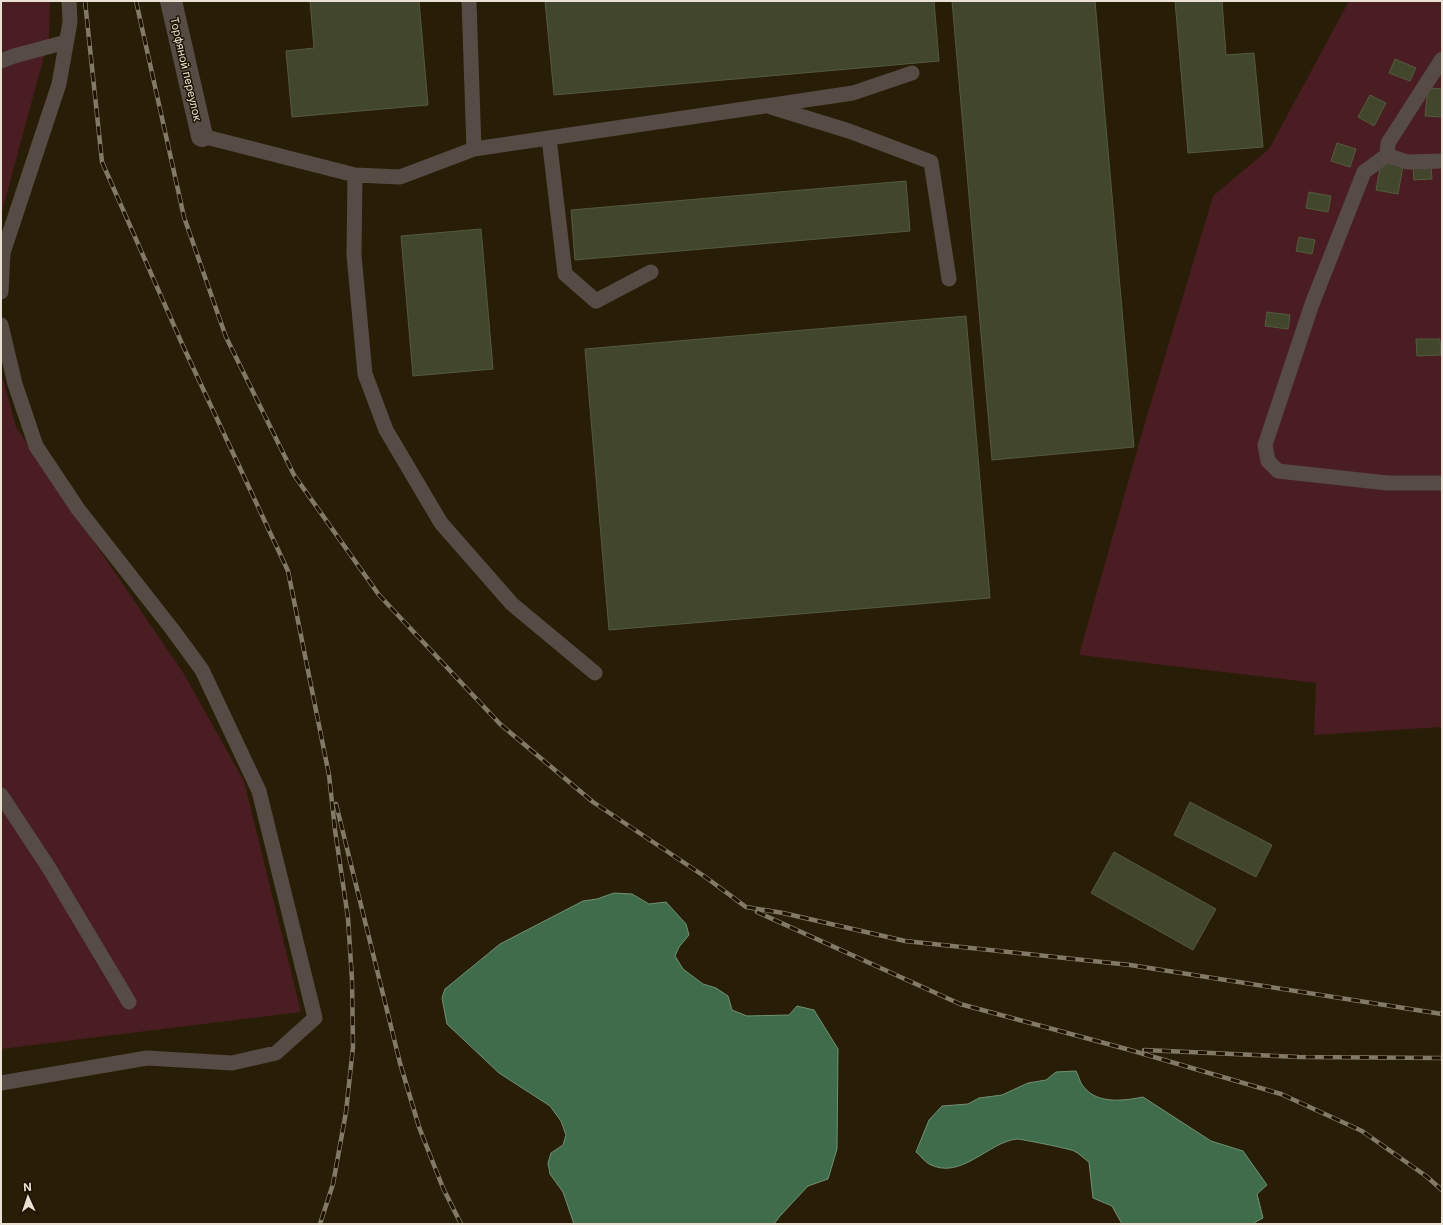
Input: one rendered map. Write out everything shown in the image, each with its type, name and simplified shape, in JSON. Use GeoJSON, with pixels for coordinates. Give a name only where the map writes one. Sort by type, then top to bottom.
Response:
{"type":"FeatureCollection","features":[{"type":"Feature","properties":{"kind":"street","name":"Торфяной переулок"},"geometry":{"type":"LineString","coordinates":[[171,1],[202,136]]}},
{"type":"Feature","properties":{"kind":"lane"},"geometry":{"type":"LineString","coordinates":[[1,292],[3,253],[59,84],[70,22],[69,1]]}},
{"type":"Feature","properties":{"kind":"lane"},"geometry":{"type":"LineString","coordinates":[[469,1],[474,149]]}},
{"type":"Feature","properties":{"kind":"lane"},"geometry":{"type":"LineString","coordinates":[[1,61],[66,42]]}},
{"type":"Feature","properties":{"kind":"lane"},"geometry":{"type":"LineString","coordinates":[[1388,155],[1388,143],[1442,59]]}},
{"type":"Feature","properties":{"kind":"lane"},"geometry":{"type":"LineString","coordinates":[[202,136],[355,175],[400,177],[474,149],[853,92],[912,73]]}},
{"type":"Feature","properties":{"kind":"lane"},"geometry":{"type":"LineString","coordinates":[[767,106],[849,131],[931,162],[949,279]]}},
{"type":"Feature","properties":{"kind":"lane"},"geometry":{"type":"LineString","coordinates":[[549,138],[565,274],[596,301],[651,272]]}},
{"type":"Feature","properties":{"kind":"lane"},"geometry":{"type":"LineString","coordinates":[[1388,155],[1407,162],[1442,161]]}},
{"type":"Feature","properties":{"kind":"lane"},"geometry":{"type":"LineString","coordinates":[[1388,155],[1364,172],[1312,304],[1265,445],[1268,461],[1278,471],[1387,483],[1442,483]]}},
{"type":"Feature","properties":{"kind":"lane"},"geometry":{"type":"LineString","coordinates":[[355,175],[354,255],[365,374],[386,430],[441,523],[512,604],[595,673]]}},
{"type":"Feature","properties":{"kind":"lane"},"geometry":{"type":"LineString","coordinates":[[1,326],[15,384],[36,446],[78,509],[172,629],[202,670],[259,791],[315,1018],[276,1053],[232,1063],[147,1058],[1,1083]]}},
{"type":"Feature","properties":{"kind":"lane"},"geometry":{"type":"LineString","coordinates":[[1,795],[49,868],[129,1002]]}},
{"type":"Feature","properties":{"kind":"shaded area"},"geometry":{"type":"Polygon","coordinates":[[[1,1],[50,1],[49,38],[1,215],[1,1]]]}},
{"type":"Feature","properties":{"kind":"shaded area"},"geometry":{"type":"Polygon","coordinates":[[[1349,1],[1442,1],[1442,727],[1314,735],[1316,683],[1079,655],[1146,419],[1213,196],[1269,149],[1349,1]]]}},
{"type":"Feature","properties":{"kind":"shaded area"},"geometry":{"type":"Polygon","coordinates":[[[1,372],[16,427],[184,674],[244,781],[301,1012],[1,1049],[1,372]]]}},
{"type":"Feature","properties":{"kind":"shaded area"},"geometry":{"type":"Polygon","coordinates":[[[614,893],[632,894],[649,904],[666,902],[686,924],[689,935],[679,947],[675,956],[683,969],[703,984],[716,988],[728,996],[732,1010],[747,1016],[789,1015],[797,1006],[814,1010],[838,1049],[837,1149],[828,1179],[808,1186],[774,1224],[574,1224],[563,1192],[550,1174],[548,1163],[551,1153],[563,1145],[566,1135],[561,1121],[550,1106],[499,1073],[447,1024],[442,998],[445,989],[500,944],[583,901],[597,899],[614,893]]]}},
{"type":"Feature","properties":{"kind":"shaded area"},"geometry":{"type":"Polygon","coordinates":[[[1076,1071],[1081,1083],[1093,1095],[1109,1100],[1126,1100],[1143,1097],[1211,1141],[1243,1151],[1267,1185],[1257,1194],[1263,1218],[1252,1224],[1122,1224],[1112,1206],[1093,1198],[1089,1162],[1074,1151],[1017,1139],[1006,1142],[974,1159],[952,1168],[941,1168],[929,1164],[916,1152],[929,1120],[942,1106],[968,1104],[979,1098],[1002,1095],[1028,1083],[1046,1080],[1056,1072],[1076,1071]]]}},
{"type":"Feature","properties":{"kind":"building"},"geometry":{"type":"Polygon","coordinates":[[[310,1],[419,1],[428,105],[292,117],[286,51],[314,48],[310,1]]]}},
{"type":"Feature","properties":{"kind":"building"},"geometry":{"type":"Polygon","coordinates":[[[545,1],[934,1],[939,61],[554,95],[545,1]]]}},
{"type":"Feature","properties":{"kind":"building"},"geometry":{"type":"Polygon","coordinates":[[[952,1],[1095,1],[1134,447],[992,460],[952,1]]]}},
{"type":"Feature","properties":{"kind":"building"},"geometry":{"type":"Polygon","coordinates":[[[1175,1],[1222,1],[1226,55],[1254,53],[1263,147],[1188,153],[1175,1]]]}},
{"type":"Feature","properties":{"kind":"building"},"geometry":{"type":"Polygon","coordinates":[[[1395,59],[1416,68],[1410,81],[1389,73],[1395,59]]]}},
{"type":"Feature","properties":{"kind":"building"},"geometry":{"type":"Polygon","coordinates":[[[1428,88],[1442,89],[1442,117],[1425,116],[1428,88]]]}},
{"type":"Feature","properties":{"kind":"building"},"geometry":{"type":"Polygon","coordinates":[[[1370,95],[1386,103],[1374,126],[1358,117],[1370,95]]]}},
{"type":"Feature","properties":{"kind":"building"},"geometry":{"type":"Polygon","coordinates":[[[1337,143],[1356,149],[1350,167],[1331,161],[1337,143]]]}},
{"type":"Feature","properties":{"kind":"building"},"geometry":{"type":"Polygon","coordinates":[[[1381,162],[1403,166],[1398,194],[1376,190],[1381,162]]]}},
{"type":"Feature","properties":{"kind":"building"},"geometry":{"type":"Polygon","coordinates":[[[1431,166],[1432,179],[1414,180],[1413,167],[1431,166]]]}},
{"type":"Feature","properties":{"kind":"building"},"geometry":{"type":"Polygon","coordinates":[[[906,181],[910,231],[575,260],[571,210],[906,181]]]}},
{"type":"Feature","properties":{"kind":"building"},"geometry":{"type":"Polygon","coordinates":[[[1309,192],[1331,196],[1328,212],[1306,208],[1309,192]]]}},
{"type":"Feature","properties":{"kind":"building"},"geometry":{"type":"Polygon","coordinates":[[[481,229],[493,369],[413,376],[401,236],[481,229]]]}},
{"type":"Feature","properties":{"kind":"building"},"geometry":{"type":"Polygon","coordinates":[[[1299,237],[1315,240],[1312,254],[1296,251],[1299,237]]]}},
{"type":"Feature","properties":{"kind":"building"},"geometry":{"type":"Polygon","coordinates":[[[1267,312],[1290,315],[1288,329],[1265,326],[1267,312]]]}},
{"type":"Feature","properties":{"kind":"building"},"geometry":{"type":"Polygon","coordinates":[[[966,316],[990,598],[609,630],[585,349],[966,316]]]}},
{"type":"Feature","properties":{"kind":"building"},"geometry":{"type":"Polygon","coordinates":[[[1416,339],[1440,339],[1441,355],[1417,356],[1416,339]]]}},
{"type":"Feature","properties":{"kind":"building"},"geometry":{"type":"Polygon","coordinates":[[[1190,802],[1272,845],[1256,877],[1174,835],[1190,802]]]}},
{"type":"Feature","properties":{"kind":"building"},"geometry":{"type":"Polygon","coordinates":[[[1114,852],[1216,909],[1193,950],[1091,893],[1114,852]]]}},
{"type":"Feature","properties":{"kind":"railway"},"geometry":{"type":"LineString","coordinates":[[85,1],[102,162],[183,346],[288,571],[329,775],[335,830],[348,918],[352,980],[353,1047],[346,1112],[333,1184],[320,1224]]}},
{"type":"Feature","properties":{"kind":"railway"},"geometry":{"type":"LineString","coordinates":[[136,1],[184,217],[226,337],[294,475],[379,595],[500,724],[593,802],[704,876],[746,907],[783,913],[905,941],[1130,965],[1442,1014]]}},
{"type":"Feature","properties":{"kind":"railway"},"geometry":{"type":"LineString","coordinates":[[336,804],[400,1063],[419,1127],[443,1188],[461,1224]]}},
{"type":"Feature","properties":{"kind":"railway"},"geometry":{"type":"LineString","coordinates":[[757,912],[960,1004],[1130,1050],[1281,1094],[1362,1131],[1426,1176],[1442,1190]]}},
{"type":"Feature","properties":{"kind":"railway"},"geometry":{"type":"LineString","coordinates":[[1144,1050],[1299,1057],[1442,1058]]}}]}
